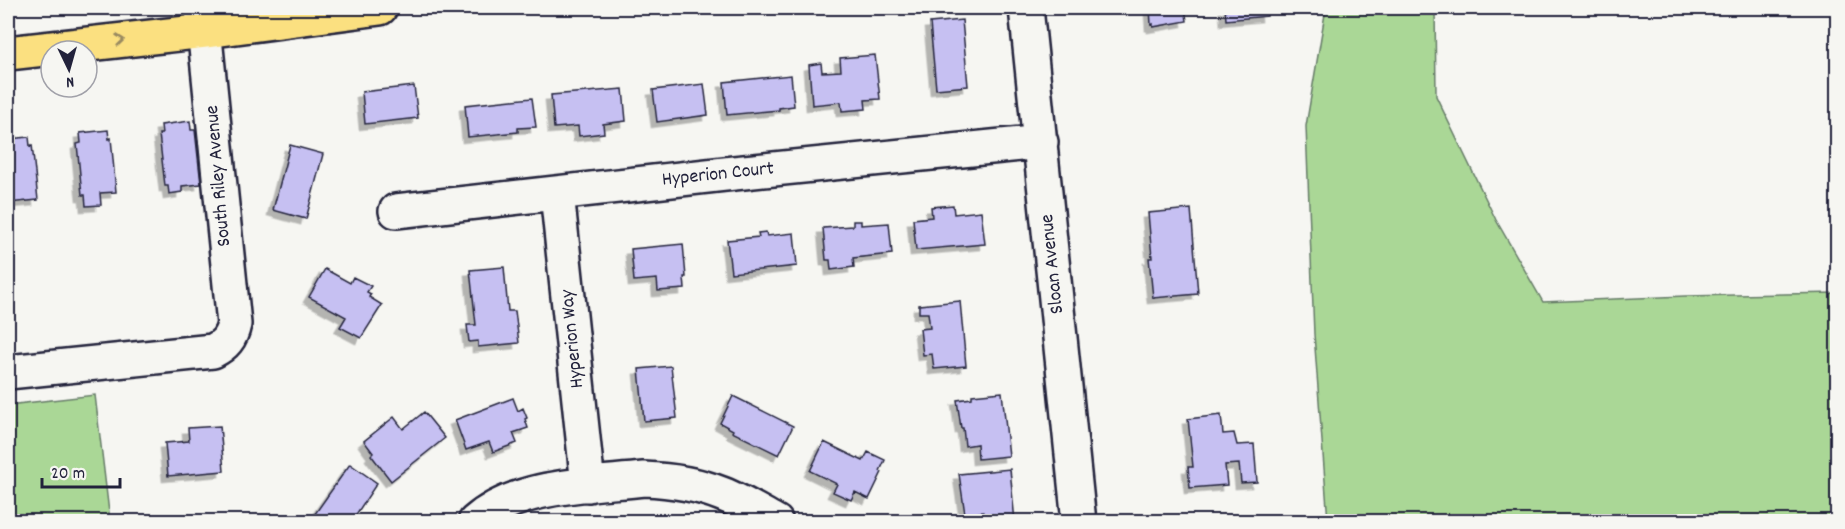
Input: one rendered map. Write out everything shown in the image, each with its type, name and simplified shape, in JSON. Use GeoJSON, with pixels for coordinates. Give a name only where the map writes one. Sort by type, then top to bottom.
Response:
{"type":"FeatureCollection","features":[{"type":"Feature","properties":{"kind":"main road"},"geometry":{"type":"LineString","coordinates":[[8,53],[203,19],[380,8]]}},
{"type":"Feature","properties":{"kind":"street","name":"Sloan Avenue"},"geometry":{"type":"LineString","coordinates":[[1026,8],[1079,522]]}},
{"type":"Feature","properties":{"kind":"street","name":"South Riley Avenue"},"geometry":{"type":"LineString","coordinates":[[8,372],[213,351],[230,338],[234,324],[203,19]]}},
{"type":"Feature","properties":{"kind":"street","name":"Hyperion Court"},"geometry":{"type":"LineString","coordinates":[[396,211],[1041,142]]}},
{"type":"Feature","properties":{"kind":"street","name":"Hyperion Way"},"geometry":{"type":"LineString","coordinates":[[557,193],[588,485]]}},
{"type":"Feature","properties":{"kind":"street"},"geometry":{"type":"LineString","coordinates":[[475,522],[499,506],[541,491],[644,479],[695,485],[727,496],[776,522]]}},
{"type":"Feature","properties":{"kind":"green space"},"geometry":{"type":"Polygon","coordinates":[[[1326,8],[1435,8],[1436,96],[1496,220],[1543,302],[1837,293],[1837,521],[1328,521],[1314,334],[1306,126],[1326,8]]]}},
{"type":"Feature","properties":{"kind":"green space"},"geometry":{"type":"Polygon","coordinates":[[[95,395],[110,521],[8,521],[8,405],[95,395]]]}},
{"type":"Feature","properties":{"kind":"building"},"geometry":{"type":"Polygon","coordinates":[[[1150,8],[1185,8],[1187,21],[1153,27],[1150,8]]]}},
{"type":"Feature","properties":{"kind":"building"},"geometry":{"type":"Polygon","coordinates":[[[1225,8],[1266,8],[1267,16],[1226,20],[1225,8]]]}},
{"type":"Feature","properties":{"kind":"building"},"geometry":{"type":"Polygon","coordinates":[[[962,20],[968,86],[936,89],[930,23],[962,20]]]}},
{"type":"Feature","properties":{"kind":"building"},"geometry":{"type":"Polygon","coordinates":[[[875,55],[880,99],[865,100],[866,109],[842,111],[841,102],[812,105],[809,65],[821,63],[822,72],[841,71],[840,58],[875,55]]]}},
{"type":"Feature","properties":{"kind":"building"},"geometry":{"type":"Polygon","coordinates":[[[791,75],[794,106],[779,108],[779,110],[727,115],[724,82],[791,75]]]}},
{"type":"Feature","properties":{"kind":"building"},"geometry":{"type":"Polygon","coordinates":[[[704,84],[708,115],[657,122],[653,90],[704,84]]]}},
{"type":"Feature","properties":{"kind":"building"},"geometry":{"type":"Polygon","coordinates":[[[414,86],[418,118],[365,124],[362,92],[414,86]]]}},
{"type":"Feature","properties":{"kind":"building"},"geometry":{"type":"Polygon","coordinates":[[[623,89],[626,121],[603,124],[604,133],[579,136],[578,126],[554,128],[551,95],[623,89]]]}},
{"type":"Feature","properties":{"kind":"building"},"geometry":{"type":"Polygon","coordinates":[[[532,98],[536,127],[518,128],[518,132],[468,137],[465,105],[532,98]]]}},
{"type":"Feature","properties":{"kind":"building"},"geometry":{"type":"Polygon","coordinates":[[[190,121],[191,130],[195,130],[201,184],[182,186],[182,192],[169,194],[168,186],[165,186],[159,134],[162,134],[161,125],[190,121]]]}},
{"type":"Feature","properties":{"kind":"building"},"geometry":{"type":"Polygon","coordinates":[[[108,130],[109,139],[111,138],[116,192],[100,193],[101,205],[86,206],[85,195],[82,195],[77,144],[81,143],[80,133],[108,130]]]}},
{"type":"Feature","properties":{"kind":"building"},"geometry":{"type":"Polygon","coordinates":[[[29,137],[30,146],[32,145],[38,200],[8,203],[8,139],[29,137]]]}},
{"type":"Feature","properties":{"kind":"building"},"geometry":{"type":"Polygon","coordinates":[[[290,145],[323,154],[306,219],[273,210],[290,145]]]}},
{"type":"Feature","properties":{"kind":"building"},"geometry":{"type":"Polygon","coordinates":[[[953,205],[954,214],[981,211],[985,244],[916,250],[913,219],[932,217],[931,207],[953,205]]]}},
{"type":"Feature","properties":{"kind":"building"},"geometry":{"type":"Polygon","coordinates":[[[1191,209],[1198,294],[1153,298],[1148,213],[1191,209]]]}},
{"type":"Feature","properties":{"kind":"building"},"geometry":{"type":"Polygon","coordinates":[[[853,221],[861,221],[861,225],[889,223],[892,254],[853,258],[854,267],[831,270],[830,260],[826,260],[823,228],[853,226],[853,221]]]}},
{"type":"Feature","properties":{"kind":"building"},"geometry":{"type":"Polygon","coordinates":[[[766,232],[767,236],[794,233],[797,266],[731,273],[727,240],[759,237],[758,233],[766,232]]]}},
{"type":"Feature","properties":{"kind":"building"},"geometry":{"type":"Polygon","coordinates":[[[683,244],[685,289],[658,291],[657,279],[634,281],[631,249],[683,244]]]}},
{"type":"Feature","properties":{"kind":"building"},"geometry":{"type":"Polygon","coordinates":[[[504,267],[508,311],[515,311],[519,343],[478,347],[478,341],[469,342],[467,325],[476,325],[470,270],[504,267]]]}},
{"type":"Feature","properties":{"kind":"building"},"geometry":{"type":"Polygon","coordinates":[[[325,269],[350,283],[353,277],[371,286],[367,292],[371,294],[369,297],[382,305],[361,338],[340,327],[346,317],[309,297],[325,269]]]}},
{"type":"Feature","properties":{"kind":"building"},"geometry":{"type":"Polygon","coordinates":[[[960,301],[966,366],[934,369],[932,354],[923,355],[920,329],[930,328],[928,313],[919,313],[919,305],[960,301]]]}},
{"type":"Feature","properties":{"kind":"building"},"geometry":{"type":"Polygon","coordinates":[[[671,366],[677,418],[644,421],[639,369],[671,366]]]}},
{"type":"Feature","properties":{"kind":"building"},"geometry":{"type":"Polygon","coordinates":[[[1002,392],[1009,456],[978,459],[977,444],[965,446],[957,400],[972,398],[972,395],[1002,392]]]}},
{"type":"Feature","properties":{"kind":"building"},"geometry":{"type":"Polygon","coordinates":[[[733,396],[793,426],[779,455],[732,432],[733,430],[720,423],[733,396]]]}},
{"type":"Feature","properties":{"kind":"building"},"geometry":{"type":"Polygon","coordinates":[[[513,398],[518,411],[523,408],[528,428],[513,433],[517,443],[493,452],[489,442],[466,450],[455,420],[513,398]]]}},
{"type":"Feature","properties":{"kind":"building"},"geometry":{"type":"Polygon","coordinates":[[[424,412],[445,438],[391,481],[371,455],[373,453],[364,441],[394,417],[403,429],[424,412]]]}},
{"type":"Feature","properties":{"kind":"building"},"geometry":{"type":"Polygon","coordinates":[[[1221,415],[1223,434],[1234,433],[1237,445],[1254,444],[1257,482],[1241,483],[1239,464],[1225,465],[1227,485],[1190,488],[1188,467],[1193,467],[1188,419],[1221,415]]]}},
{"type":"Feature","properties":{"kind":"building"},"geometry":{"type":"Polygon","coordinates":[[[220,426],[224,471],[168,476],[165,443],[189,441],[188,428],[220,426]]]}},
{"type":"Feature","properties":{"kind":"building"},"geometry":{"type":"Polygon","coordinates":[[[824,442],[863,461],[868,452],[885,460],[869,499],[855,492],[851,500],[833,492],[837,484],[810,471],[824,442]]]}},
{"type":"Feature","properties":{"kind":"building"},"geometry":{"type":"Polygon","coordinates":[[[350,464],[377,483],[351,522],[317,522],[312,518],[350,464]]]}},
{"type":"Feature","properties":{"kind":"building"},"geometry":{"type":"Polygon","coordinates":[[[1010,469],[1015,522],[984,522],[983,512],[965,514],[959,474],[1010,469]]]}}]}
